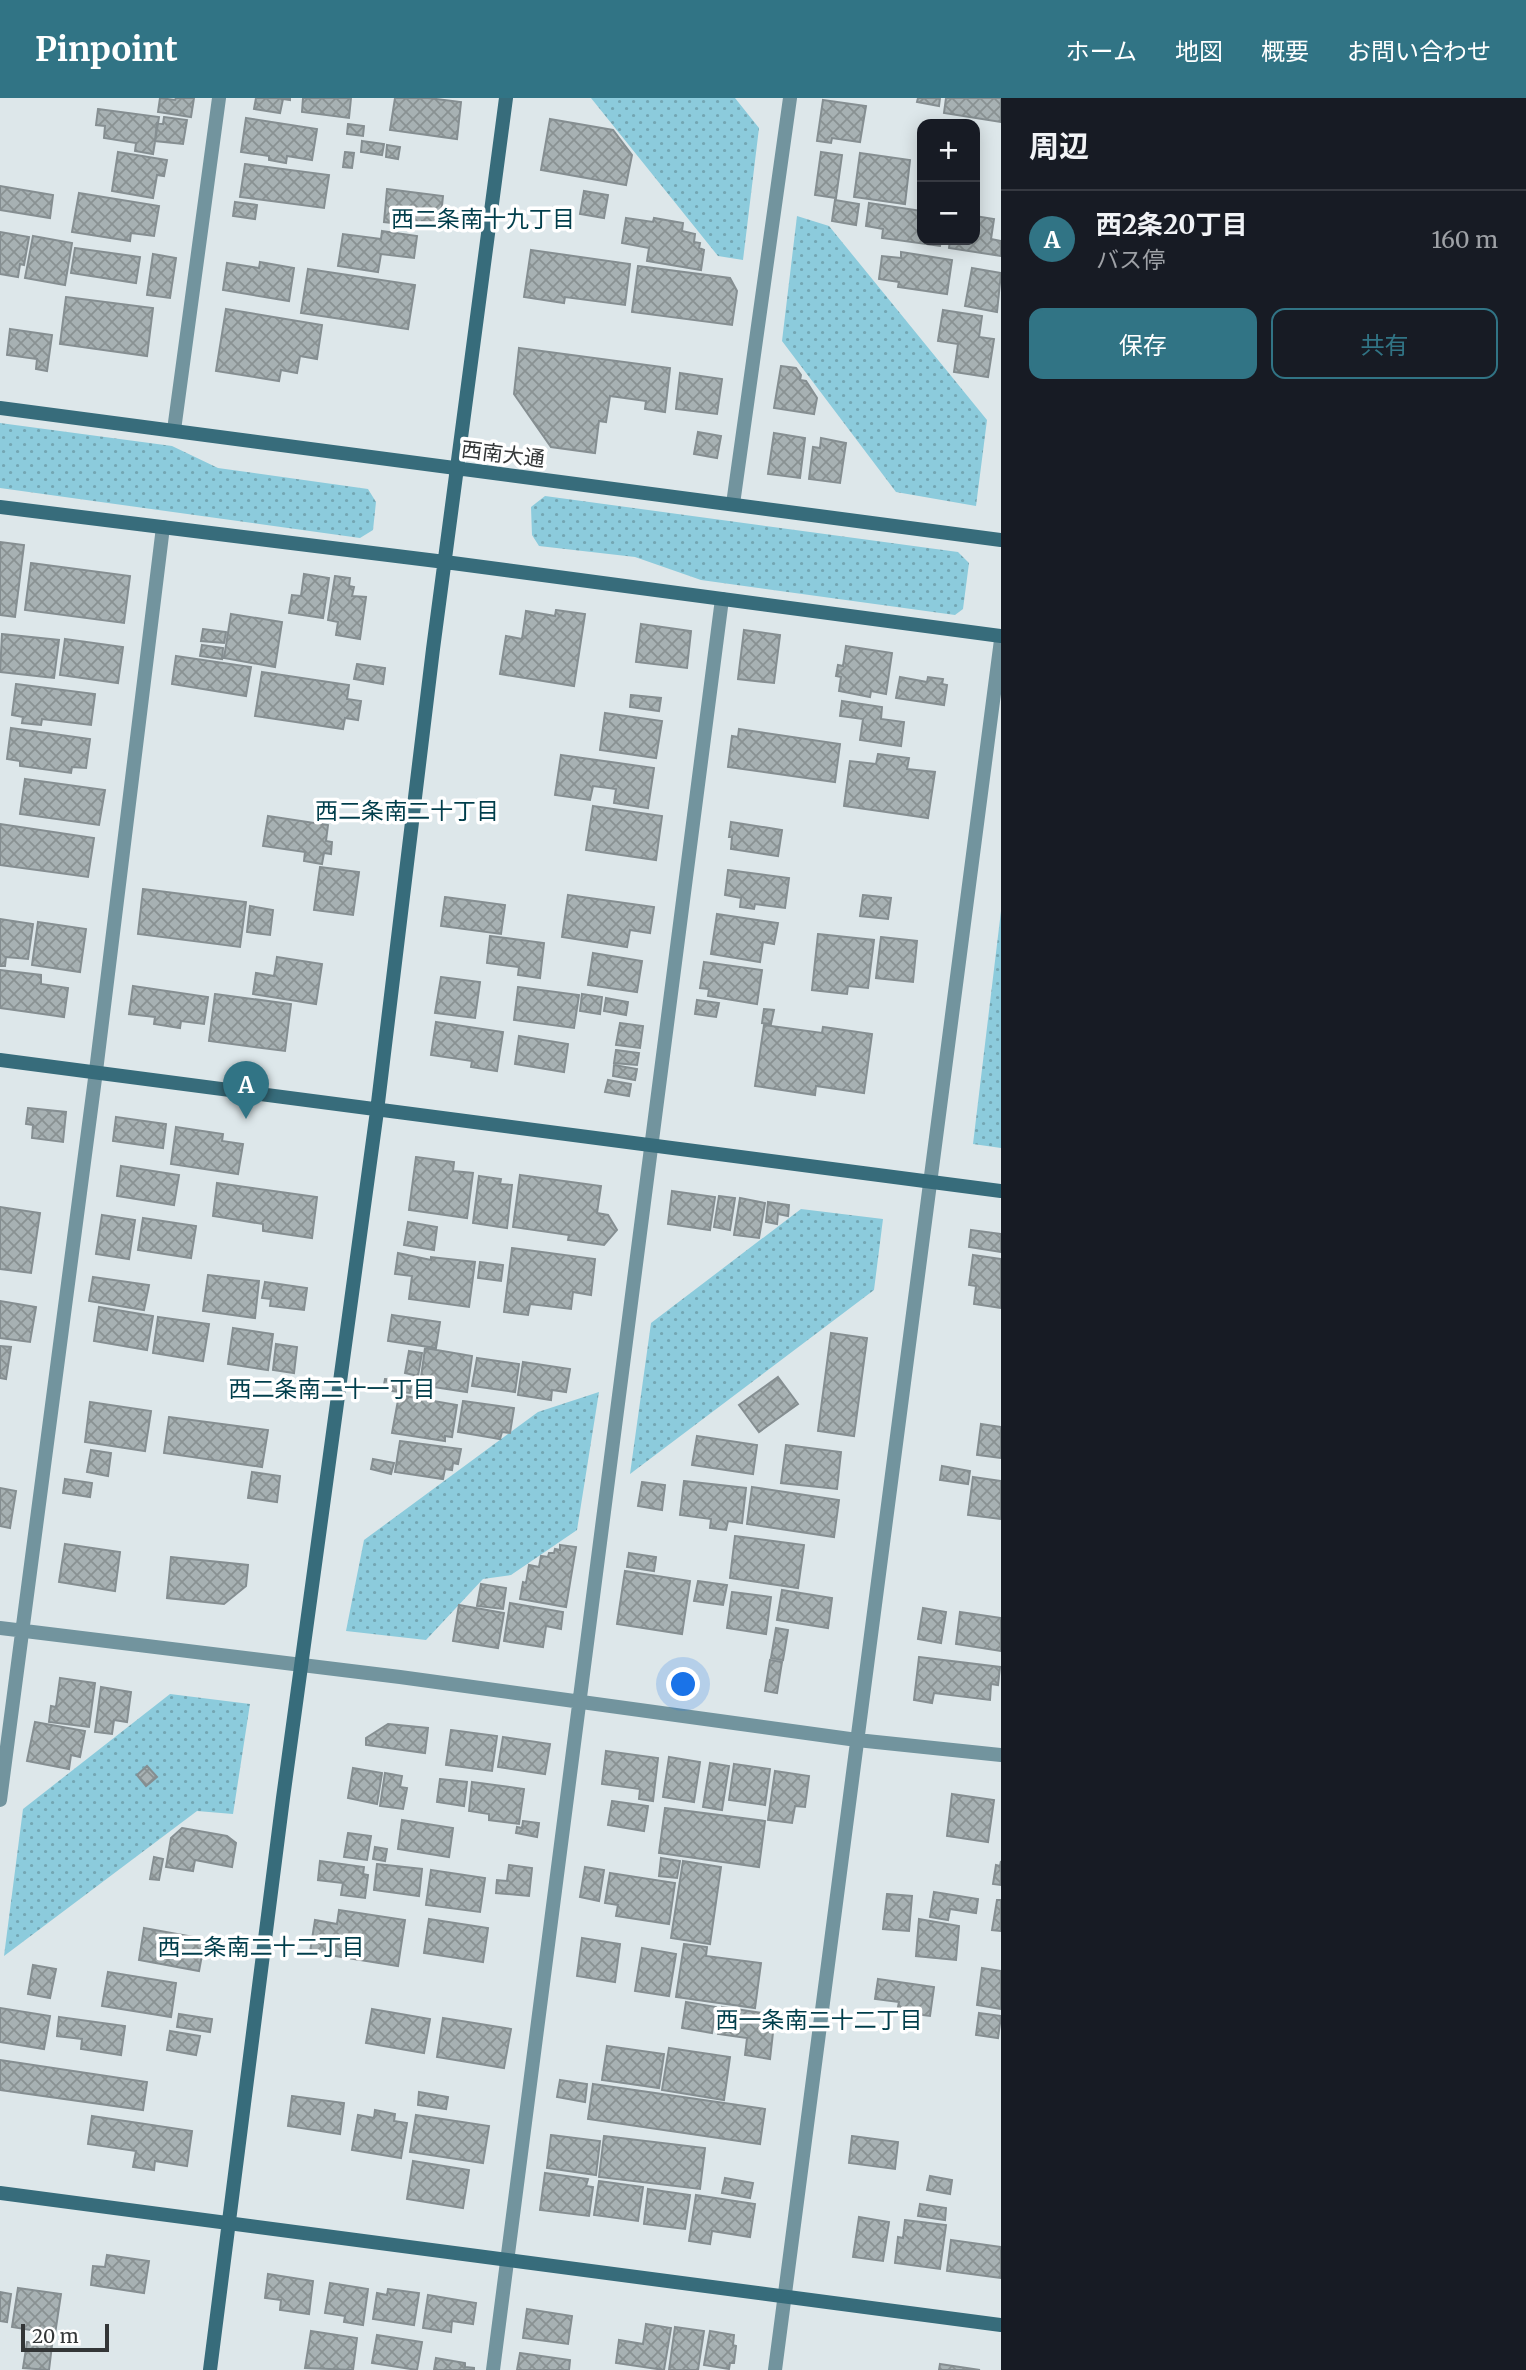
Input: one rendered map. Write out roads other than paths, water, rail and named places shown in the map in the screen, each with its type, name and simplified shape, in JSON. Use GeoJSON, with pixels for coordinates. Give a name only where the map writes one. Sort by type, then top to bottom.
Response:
{"type":"FeatureCollection","features":[{"type":"Feature","properties":{"kind":"street"},"geometry":{"type":"LineString","coordinates":[[174,430],[219,98]]}},
{"type":"Feature","properties":{"kind":"street"},"geometry":{"type":"LineString","coordinates":[[210,2370],[301,1666],[377,1111],[506,98]]}},
{"type":"Feature","properties":{"kind":"street"},"geometry":{"type":"LineString","coordinates":[[733,504],[790,98]]}},
{"type":"Feature","properties":{"kind":"street","name":"西南大通"},"geometry":{"type":"LineString","coordinates":[[0,408],[1001,540]]}},
{"type":"Feature","properties":{"kind":"street"},"geometry":{"type":"LineString","coordinates":[[0,507],[722,598],[1001,638],[775,2370]]}},
{"type":"Feature","properties":{"kind":"street"},"geometry":{"type":"LineString","coordinates":[[0,1800],[96,1071],[163,527]]}},
{"type":"Feature","properties":{"kind":"street"},"geometry":{"type":"LineString","coordinates":[[493,2370],[722,598]]}},
{"type":"Feature","properties":{"kind":"street"},"geometry":{"type":"LineString","coordinates":[[0,1060],[1001,1191]]}},
{"type":"Feature","properties":{"kind":"street"},"geometry":{"type":"LineString","coordinates":[[0,1629],[228,1655],[857,1740],[1001,1755]]}},
{"type":"Feature","properties":{"kind":"street"},"geometry":{"type":"LineString","coordinates":[[0,2193],[1001,2325]]}},
{"type":"Feature","properties":{"kind":"place","name":"西2条20丁目"},"geometry":{"type":"Point","coordinates":[246,1119]}},
{"type":"Feature","properties":{"kind":"district","name":"西二条南十九丁目"},"geometry":{"type":"Point","coordinates":[483,218]}},
{"type":"Feature","properties":{"kind":"district","name":"西二条南二十丁目"},"geometry":{"type":"Point","coordinates":[407,810]}},
{"type":"Feature","properties":{"kind":"district","name":"西二条南二十一丁目"},"geometry":{"type":"Point","coordinates":[332,1388]}},
{"type":"Feature","properties":{"kind":"district","name":"西二条南二十二丁目"},"geometry":{"type":"Point","coordinates":[261,1946]}},
{"type":"Feature","properties":{"kind":"district","name":"西一条南二十二丁目"},"geometry":{"type":"Point","coordinates":[819,2019]}}]}
